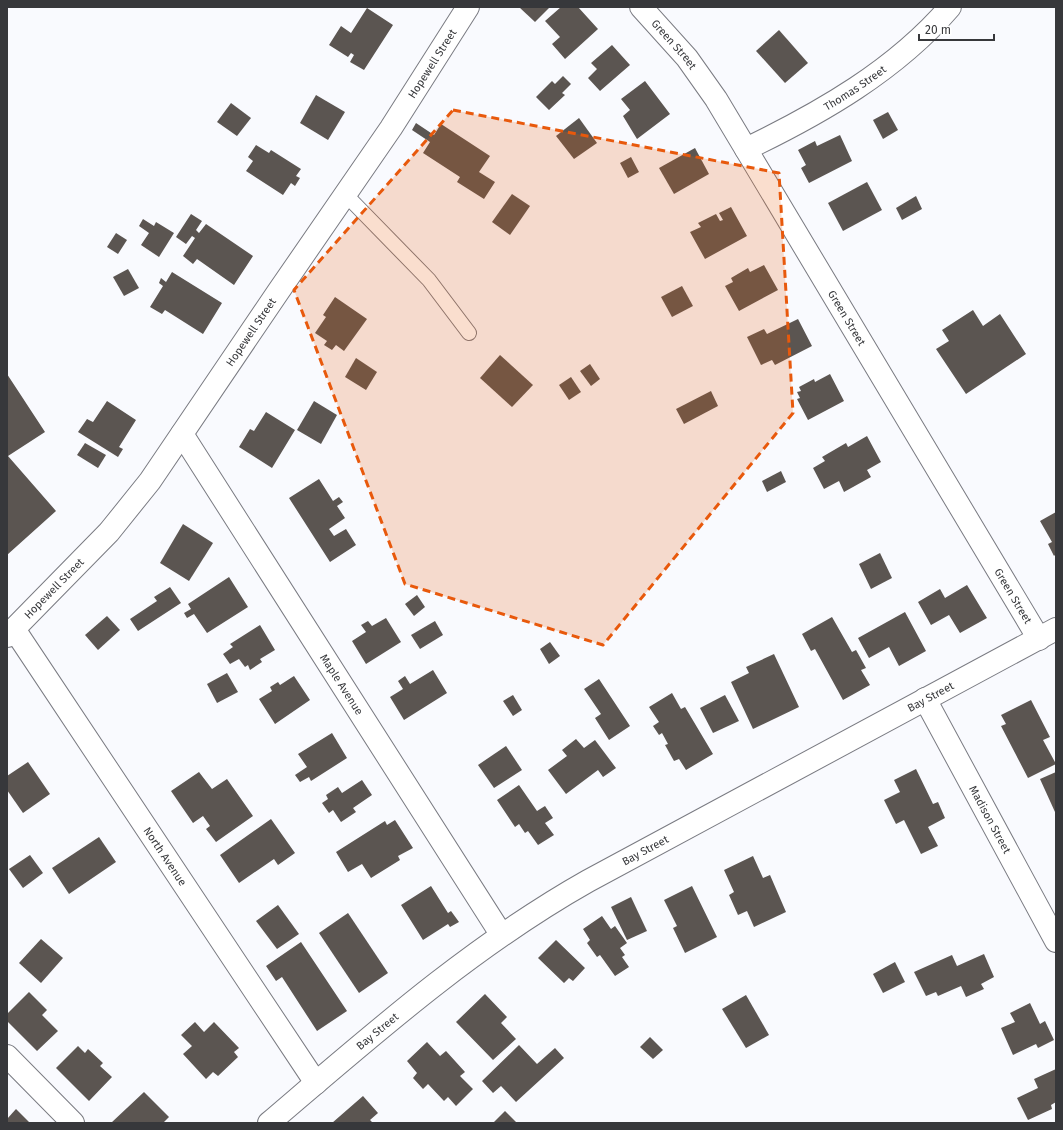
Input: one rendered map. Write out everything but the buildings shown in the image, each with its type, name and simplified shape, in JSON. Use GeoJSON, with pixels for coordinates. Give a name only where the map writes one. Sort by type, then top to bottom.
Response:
{"type":"FeatureCollection","features":[{"type":"Feature","properties":{"kind":"street","name":"Hopewell Street"},"geometry":{"type":"LineString","coordinates":[[11,633],[69,575],[117,522],[150,481],[391,128],[468,7]]}},
{"type":"Feature","properties":{"kind":"street","name":"Green Street"},"geometry":{"type":"LineString","coordinates":[[641,7],[671,39],[701,77],[1047,634]]}},
{"type":"Feature","properties":{"kind":"street","name":"Thomas Street"},"geometry":{"type":"LineString","coordinates":[[746,149],[802,121],[893,62],[920,39],[950,7]]}},
{"type":"Feature","properties":{"kind":"street","name":"Maple Avenue"},"geometry":{"type":"LineString","coordinates":[[182,434],[501,934]]}},
{"type":"Feature","properties":{"kind":"street","name":"North Avenue"},"geometry":{"type":"LineString","coordinates":[[11,633],[316,1083]]}},
{"type":"Feature","properties":{"kind":"street","name":"Bay Street"},"geometry":{"type":"LineString","coordinates":[[269,1123],[407,1006],[501,934],[534,912],[588,881],[1047,634]]}},
{"type":"Feature","properties":{"kind":"street","name":"Madison Street"},"geometry":{"type":"LineString","coordinates":[[925,699],[1056,941]]}},
{"type":"Feature","properties":{"kind":"street"},"geometry":{"type":"LineString","coordinates":[[7,1056],[73,1123]]}},
{"type":"Feature","properties":{"kind":"lane"},"geometry":{"type":"LineString","coordinates":[[346,195],[429,280],[469,333]]}},
{"type":"Feature","properties":{"kind":"highlighted area"},"geometry":{"type":"Polygon","coordinates":[[[453,110],[779,173],[793,413],[603,645],[405,584],[294,290],[453,110]]]}}]}
